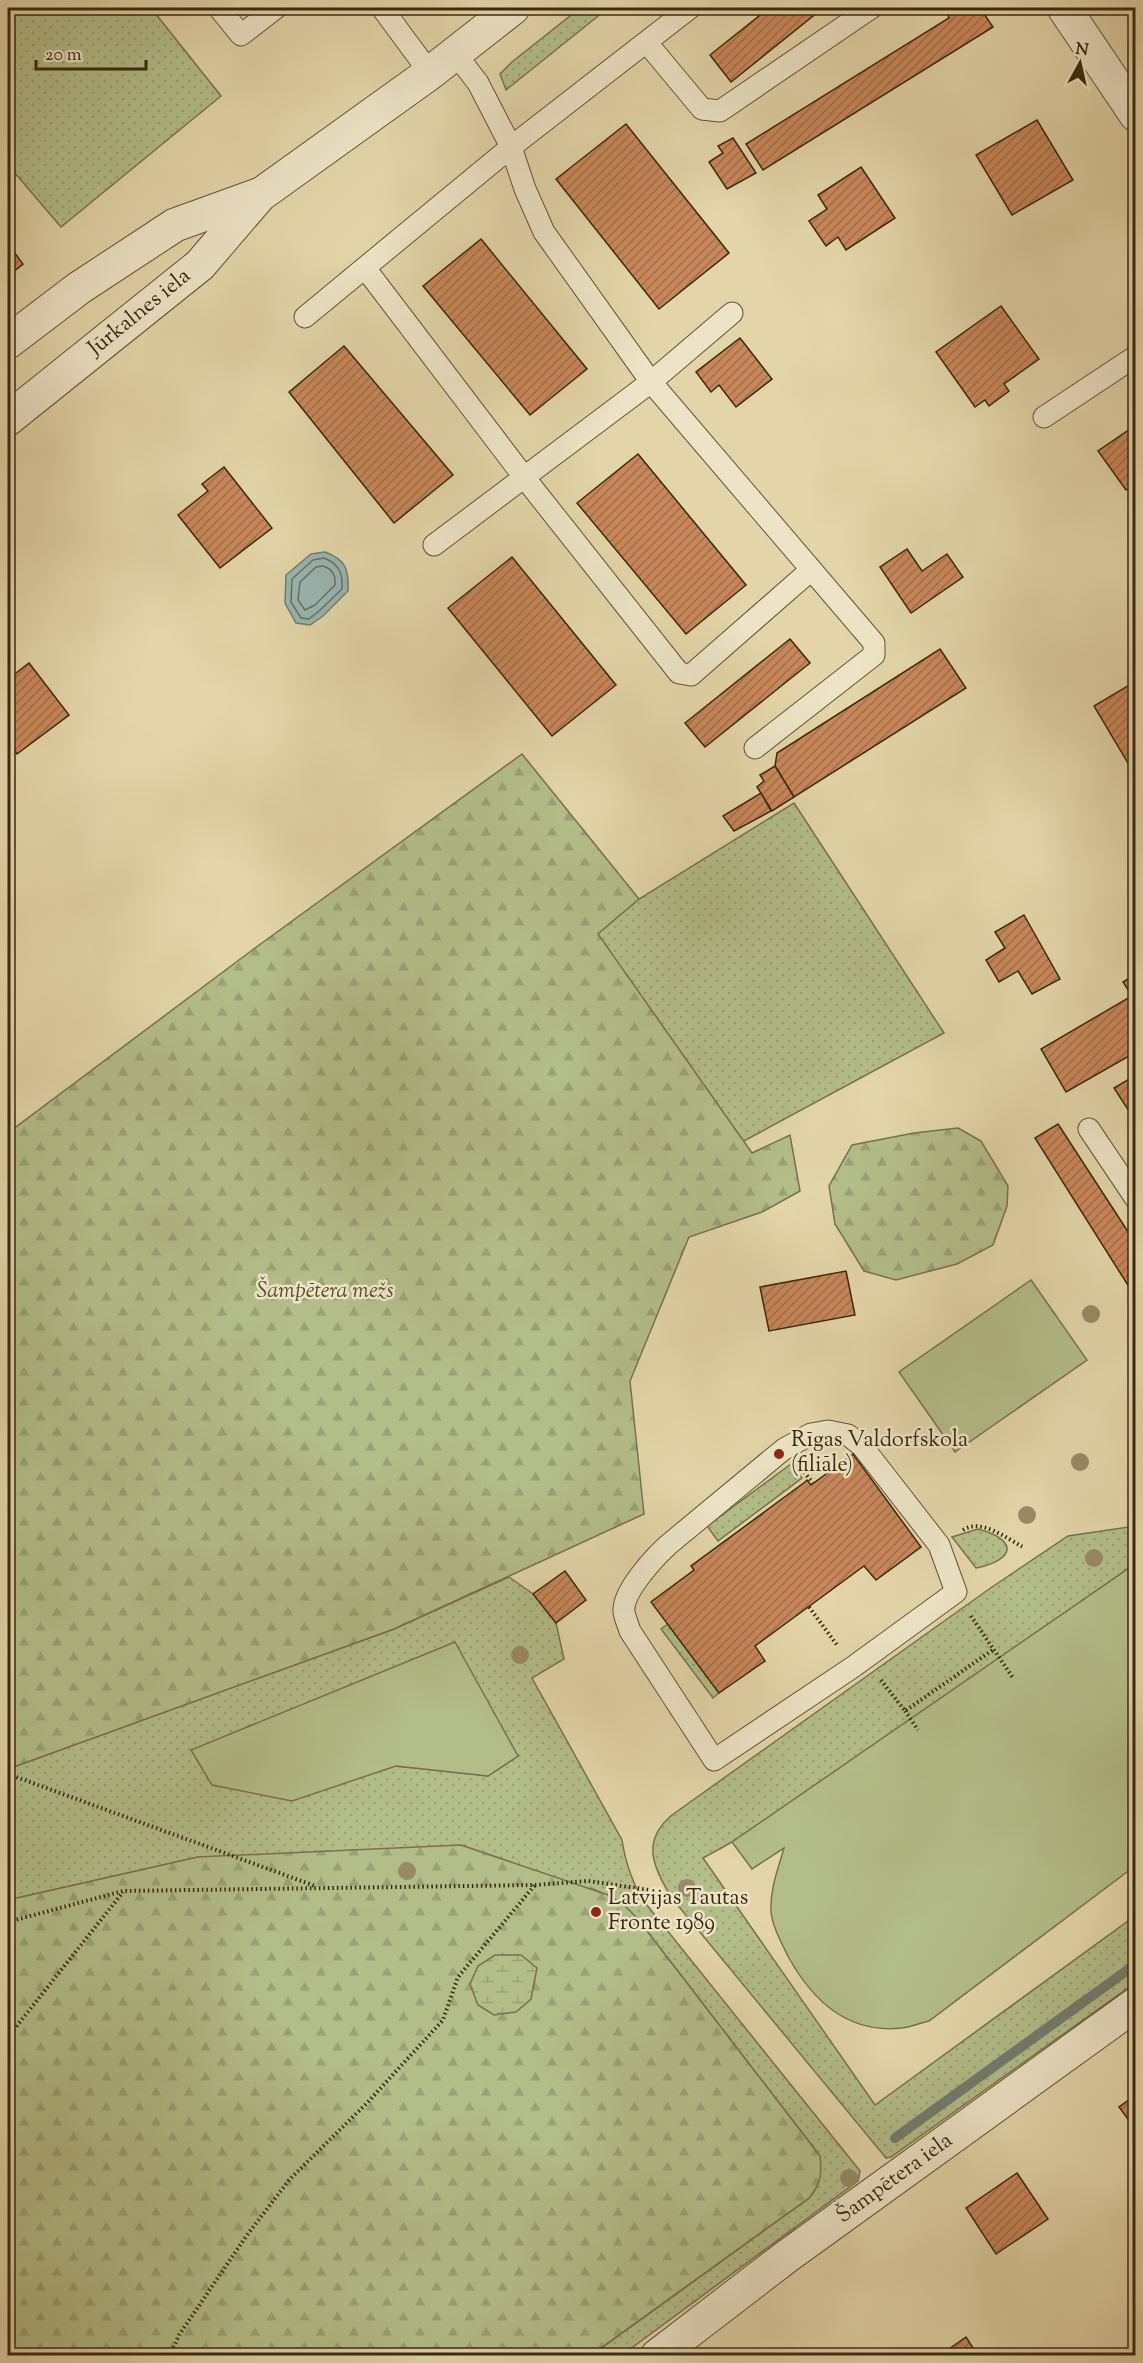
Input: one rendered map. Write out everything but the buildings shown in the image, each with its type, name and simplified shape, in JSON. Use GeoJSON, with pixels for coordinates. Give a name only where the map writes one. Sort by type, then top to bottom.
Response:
{"type":"FeatureCollection","features":[{"type":"Feature","properties":{"kind":"street","name":"Jūrkalnes iela"},"geometry":{"type":"LineString","coordinates":[[8,419],[200,265],[260,195],[442,63],[513,8]]}},
{"type":"Feature","properties":{"kind":"street"},"geometry":{"type":"LineString","coordinates":[[1064,8],[1136,115]]}},
{"type":"Feature","properties":{"kind":"street","name":"Jūrkalnes iela"},"geometry":{"type":"LineString","coordinates":[[8,342],[79,288],[175,225],[260,195]]}},
{"type":"Feature","properties":{"kind":"street","name":"Šampētera iela"},"geometry":{"type":"LineString","coordinates":[[657,2355],[786,2257],[1136,2004]]}},
{"type":"Feature","properties":{"kind":"lane"},"geometry":{"type":"LineString","coordinates":[[219,8],[241,35],[276,8]]}},
{"type":"Feature","properties":{"kind":"lane"},"geometry":{"type":"LineString","coordinates":[[382,8],[442,63],[478,83],[511,147],[525,189],[544,232],[651,382],[874,643],[874,655],[755,748]]}},
{"type":"Feature","properties":{"kind":"lane"},"geometry":{"type":"LineString","coordinates":[[305,317],[511,147],[690,8]]}},
{"type":"Feature","properties":{"kind":"lane"},"geometry":{"type":"LineString","coordinates":[[646,43],[702,109],[720,111],[871,8]]}},
{"type":"Feature","properties":{"kind":"lane"},"geometry":{"type":"LineString","coordinates":[[365,268],[524,477],[679,673],[691,675],[811,570]]}},
{"type":"Feature","properties":{"kind":"lane"},"geometry":{"type":"LineString","coordinates":[[434,545],[651,382],[732,313]]}},
{"type":"Feature","properties":{"kind":"lane"},"geometry":{"type":"LineString","coordinates":[[1044,417],[1136,356]]}},
{"type":"Feature","properties":{"kind":"lane"},"geometry":{"type":"LineString","coordinates":[[1089,1129],[1136,1199]]}},
{"type":"Feature","properties":{"kind":"lane"},"geometry":{"type":"LineString","coordinates":[[828,1431],[848,1435],[862,1446],[939,1545],[956,1593],[865,1658],[714,1760],[630,1630],[624,1610],[633,1586],[652,1560],[668,1545],[784,1449],[811,1434],[828,1431]]}},
{"type":"Feature","properties":{"kind":"path"},"geometry":{"type":"LineString","coordinates":[[939,1545],[968,1527],[985,1527],[1023,1547]]}},
{"type":"Feature","properties":{"kind":"path"},"geometry":{"type":"LineString","coordinates":[[956,1593],[1013,1678]]}},
{"type":"Feature","properties":{"kind":"path"},"geometry":{"type":"LineString","coordinates":[[809,1607],[820,1620]]}},
{"type":"Feature","properties":{"kind":"path"},"geometry":{"type":"LineString","coordinates":[[905,1712],[994,1649]]}},
{"type":"Feature","properties":{"kind":"path"},"geometry":{"type":"LineString","coordinates":[[865,1658],[918,1730]]}},
{"type":"Feature","properties":{"kind":"path"},"geometry":{"type":"LineString","coordinates":[[8,1774],[319,1888]]}},
{"type":"Feature","properties":{"kind":"path"},"geometry":{"type":"LineString","coordinates":[[8,1922],[123,1891],[535,1885],[588,1881],[649,1890]]}},
{"type":"Feature","properties":{"kind":"path"},"geometry":{"type":"LineString","coordinates":[[170,2355],[179,2335],[247,2235],[290,2179],[367,2103],[443,2020],[458,1977],[535,1885]]}},
{"type":"Feature","properties":{"kind":"path"},"geometry":{"type":"LineString","coordinates":[[8,2037],[123,1891]]}},
{"type":"Feature","properties":{"kind":"path"},"geometry":{"type":"LineString","coordinates":[[567,2355],[579,2350],[593,2355]]}},
{"type":"Feature","properties":{"kind":"green space"},"geometry":{"type":"Polygon","coordinates":[[[8,8],[151,8],[221,96],[61,227],[8,165],[8,8]]]}},
{"type":"Feature","properties":{"kind":"green space"},"geometry":{"type":"Polygon","coordinates":[[[580,8],[608,8],[506,90],[500,74],[580,8]]]}},
{"type":"Feature","properties":{"kind":"green space","name":"Šampētera mežs"},"geometry":{"type":"Polygon","coordinates":[[[522,754],[639,899],[598,934],[752,1153],[790,1135],[800,1191],[762,1212],[689,1237],[630,1381],[644,1514],[394,1629],[8,1769],[8,1133],[255,948],[522,754]]]}},
{"type":"Feature","properties":{"kind":"green space"},"geometry":{"type":"Polygon","coordinates":[[[794,803],[944,1033],[742,1142],[597,934],[639,899],[794,803]]]}},
{"type":"Feature","properties":{"kind":"green space"},"geometry":{"type":"Polygon","coordinates":[[[958,1128],[981,1141],[1008,1186],[1007,1206],[993,1245],[957,1264],[896,1280],[864,1271],[835,1224],[829,1186],[852,1145],[914,1133],[958,1128]]]}},
{"type":"Feature","properties":{"kind":"green space"},"geometry":{"type":"Polygon","coordinates":[[[1031,1280],[1087,1360],[955,1452],[899,1372],[1031,1280]]]}},
{"type":"Feature","properties":{"kind":"green space"},"geometry":{"type":"Polygon","coordinates":[[[791,1464],[802,1478],[718,1541],[707,1526],[791,1464]]]}},
{"type":"Feature","properties":{"kind":"green space"},"geometry":{"type":"Polygon","coordinates":[[[1135,1526],[1135,1564],[803,1794],[732,1842],[703,1858],[875,2105],[1135,1916],[1135,1983],[891,2157],[886,2158],[671,1897],[655,1865],[653,1845],[656,1835],[672,1815],[992,1587],[1068,1536],[1135,1526]]]}},
{"type":"Feature","properties":{"kind":"green space"},"geometry":{"type":"Polygon","coordinates":[[[978,1529],[1000,1539],[1006,1544],[1007,1550],[999,1560],[976,1568],[952,1537],[978,1529]]]}},
{"type":"Feature","properties":{"kind":"green space"},"geometry":{"type":"Polygon","coordinates":[[[1135,1564],[1135,1866],[929,2021],[905,2027],[883,2028],[865,2026],[835,2011],[821,2001],[799,1974],[783,1947],[773,1923],[772,1895],[784,1848],[752,1869],[732,1842],[1135,1564]]]}},
{"type":"Feature","properties":{"kind":"green space"},"geometry":{"type":"Polygon","coordinates":[[[509,1577],[533,1594],[556,1623],[564,1659],[532,1678],[622,1840],[629,1870],[642,1899],[860,2171],[858,2181],[622,2355],[612,2355],[599,2350],[809,2198],[820,2156],[637,1918],[622,1905],[593,1889],[198,1857],[8,1900],[8,1769],[394,1629],[509,1577]],[[518,1756],[396,1766],[488,1776],[518,1756]]]}},
{"type":"Feature","properties":{"kind":"green space"},"geometry":{"type":"Polygon","coordinates":[[[668,1624],[719,1693],[713,1698],[661,1629],[668,1624]]]}},
{"type":"Feature","properties":{"kind":"green space"},"geometry":{"type":"Polygon","coordinates":[[[455,1642],[518,1756],[488,1776],[396,1766],[292,1801],[212,1785],[191,1750],[455,1642]]]}},
{"type":"Feature","properties":{"kind":"green space"},"geometry":{"type":"Polygon","coordinates":[[[461,1845],[608,1895],[624,1905],[637,1918],[820,2156],[820,2178],[809,2198],[591,2355],[8,2355],[8,1900],[198,1857],[461,1845]]]}},
{"type":"Feature","properties":{"kind":"green space"},"geometry":{"type":"Polygon","coordinates":[[[495,1955],[521,1955],[537,1968],[531,1999],[516,2012],[494,2015],[478,2005],[470,1984],[478,1966],[495,1955]]]}},
{"type":"Feature","properties":{"kind":"water"},"geometry":{"type":"Polygon","coordinates":[[[325,552],[338,558],[345,566],[348,591],[323,616],[310,625],[296,623],[285,603],[286,575],[311,554],[325,552]]]}},
{"type":"Feature","properties":{"kind":"waterway"},"geometry":{"type":"LineString","coordinates":[[895,2138],[1136,1964]]}},
{"type":"Feature","properties":{"kind":"place","name":"Rīgas Valdorfskola (filiāle)"},"geometry":{"type":"Point","coordinates":[779,1454]}},
{"type":"Feature","properties":{"kind":"place","name":"Latvijas Tautas Fronte 1989"},"geometry":{"type":"Point","coordinates":[596,1912]}}]}
